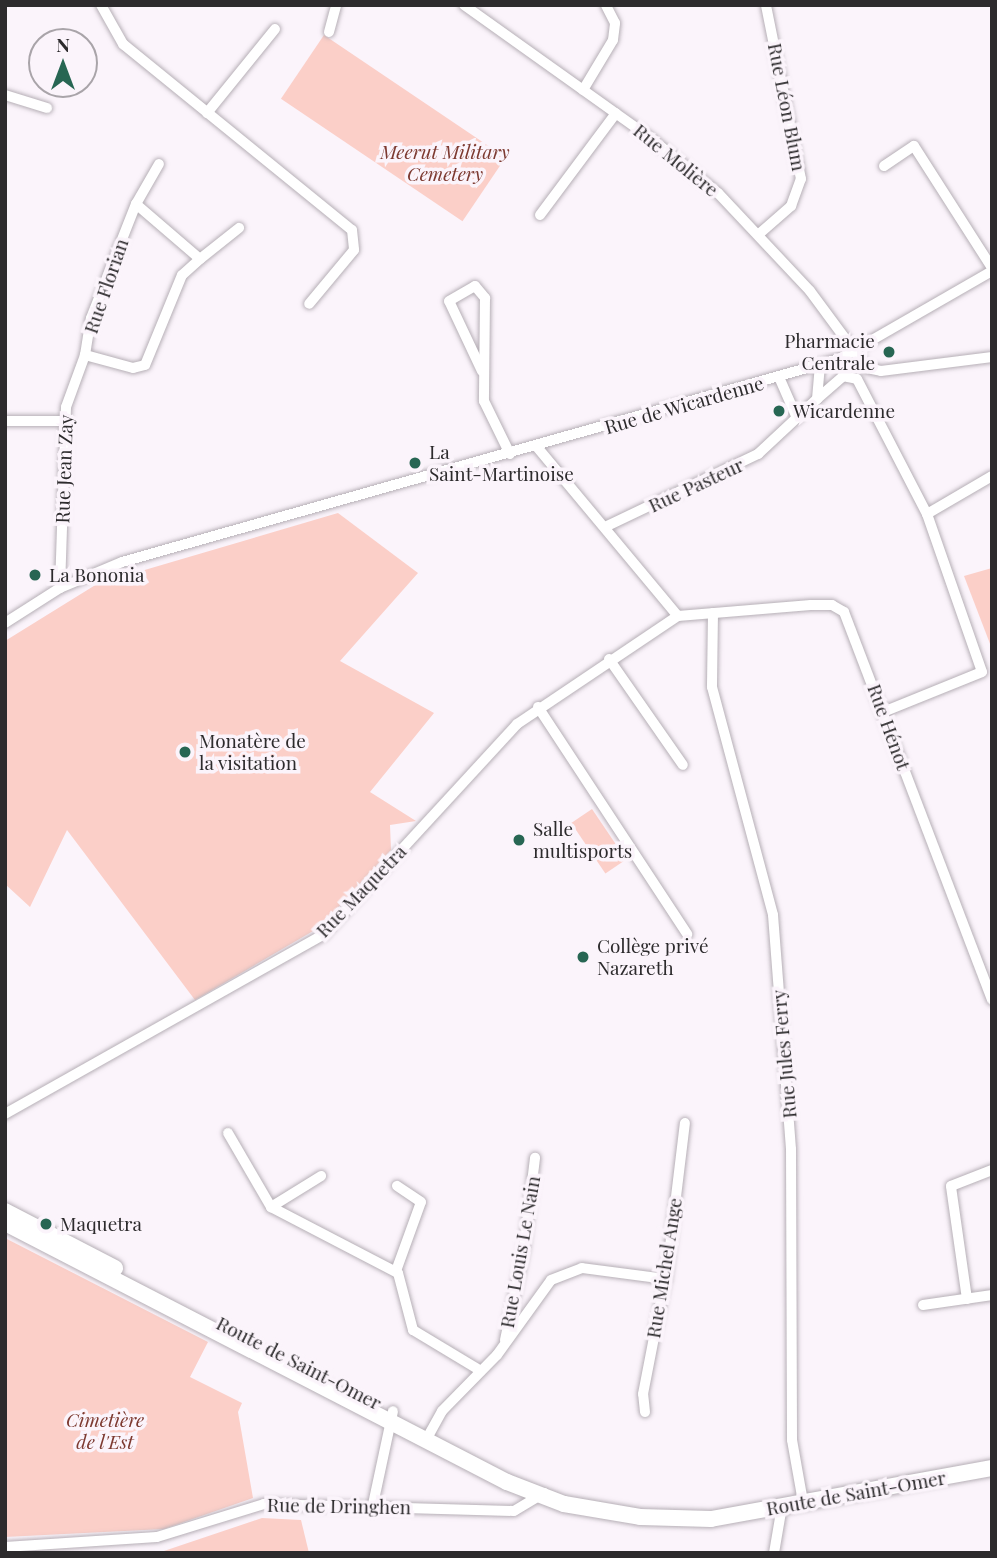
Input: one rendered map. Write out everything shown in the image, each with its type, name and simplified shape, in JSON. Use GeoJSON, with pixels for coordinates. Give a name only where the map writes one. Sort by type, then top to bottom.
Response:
{"type":"FeatureCollection","features":[{"type":"Feature","properties":{"kind":"main road","name":"Route de Saint-Omer"},"geometry":{"type":"LineString","coordinates":[[5,1211],[428,1435],[539,1498],[640,1517],[701,1519],[992,1468]]}},
{"type":"Feature","properties":{"kind":"main road"},"geometry":{"type":"LineString","coordinates":[[5,1223],[392,1417]]}},
{"type":"Feature","properties":{"kind":"street"},"geometry":{"type":"LineString","coordinates":[[101,5],[120,41],[354,234],[354,250],[309,304]]}},
{"type":"Feature","properties":{"kind":"street"},"geometry":{"type":"LineString","coordinates":[[328,32],[336,5]]}},
{"type":"Feature","properties":{"kind":"street","name":"Rue Molière"},"geometry":{"type":"LineString","coordinates":[[464,5],[616,113],[701,179],[759,234],[810,290],[855,352]]}},
{"type":"Feature","properties":{"kind":"street"},"geometry":{"type":"LineString","coordinates":[[583,90],[613,40],[615,23],[606,5]]}},
{"type":"Feature","properties":{"kind":"street","name":"Rue Léon Blum"},"geometry":{"type":"LineString","coordinates":[[759,234],[791,206],[801,179],[766,5]]}},
{"type":"Feature","properties":{"kind":"street"},"geometry":{"type":"LineString","coordinates":[[207,113],[275,29]]}},
{"type":"Feature","properties":{"kind":"street"},"geometry":{"type":"LineString","coordinates":[[5,95],[47,108]]}},
{"type":"Feature","properties":{"kind":"street"},"geometry":{"type":"LineString","coordinates":[[540,215],[616,113]]}},
{"type":"Feature","properties":{"kind":"street"},"geometry":{"type":"LineString","coordinates":[[884,166],[914,146],[992,270]]}},
{"type":"Feature","properties":{"kind":"street","name":"Rue Florian"},"geometry":{"type":"LineString","coordinates":[[159,164],[136,204],[92,318],[85,355],[133,368],[145,365],[183,275],[239,228]]}},
{"type":"Feature","properties":{"kind":"street"},"geometry":{"type":"LineString","coordinates":[[136,204],[200,259]]}},
{"type":"Feature","properties":{"kind":"street","name":"Rue de Wicardenne"},"geometry":{"type":"LineString","coordinates":[[5,623],[60,587],[122,562],[820,365],[855,352],[992,270]]}},
{"type":"Feature","properties":{"kind":"street"},"geometry":{"type":"LineString","coordinates":[[482,371],[449,302],[475,286],[485,298],[482,371],[488,417],[510,454]]}},
{"type":"Feature","properties":{"kind":"street"},"geometry":{"type":"LineString","coordinates":[[855,352],[867,368],[877,371],[992,357]]}},
{"type":"Feature","properties":{"kind":"street","name":"Rue Jean Zay"},"geometry":{"type":"LineString","coordinates":[[60,587],[64,421],[85,355]]}},
{"type":"Feature","properties":{"kind":"street"},"geometry":{"type":"LineString","coordinates":[[817,399],[820,365]]}},
{"type":"Feature","properties":{"kind":"street"},"geometry":{"type":"LineString","coordinates":[[779,377],[797,418]]}},
{"type":"Feature","properties":{"kind":"street","name":"Rue Pasteur"},"geometry":{"type":"LineString","coordinates":[[605,527],[744,463],[840,377],[856,377],[927,514]]}},
{"type":"Feature","properties":{"kind":"street"},"geometry":{"type":"LineString","coordinates":[[5,421],[64,421]]}},
{"type":"Feature","properties":{"kind":"street"},"geometry":{"type":"LineString","coordinates":[[537,447],[678,616]]}},
{"type":"Feature","properties":{"kind":"street"},"geometry":{"type":"LineString","coordinates":[[883,712],[982,671],[927,514],[992,476]]}},
{"type":"Feature","properties":{"kind":"street","name":"Rue Hénot"},"geometry":{"type":"LineString","coordinates":[[678,616],[803,605],[841,609],[992,1000]]}},
{"type":"Feature","properties":{"kind":"street","name":"Rue Jules Ferry"},"geometry":{"type":"LineString","coordinates":[[713,613],[712,687],[773,915],[791,1149],[792,1440],[803,1502]]}},
{"type":"Feature","properties":{"kind":"street","name":"Rue Maquetra"},"geometry":{"type":"LineString","coordinates":[[5,1114],[324,934],[474,766],[538,707],[678,616]]}},
{"type":"Feature","properties":{"kind":"street"},"geometry":{"type":"LineString","coordinates":[[609,659],[683,765]]}},
{"type":"Feature","properties":{"kind":"street"},"geometry":{"type":"LineString","coordinates":[[538,707],[687,934]]}},
{"type":"Feature","properties":{"kind":"street","name":"Rue Michel Ange"},"geometry":{"type":"LineString","coordinates":[[645,1412],[643,1394],[666,1279],[685,1123]]}},
{"type":"Feature","properties":{"kind":"street"},"geometry":{"type":"LineString","coordinates":[[228,1133],[271,1207],[396,1271],[404,1283],[412,1330],[481,1371]]}},
{"type":"Feature","properties":{"kind":"street","name":"Rue Louis Le Nain"},"geometry":{"type":"LineString","coordinates":[[503,1346],[524,1249],[535,1158]]}},
{"type":"Feature","properties":{"kind":"street"},"geometry":{"type":"LineString","coordinates":[[967,1299],[951,1186],[992,1170]]}},
{"type":"Feature","properties":{"kind":"street"},"geometry":{"type":"LineString","coordinates":[[271,1207],[321,1176]]}},
{"type":"Feature","properties":{"kind":"street"},"geometry":{"type":"LineString","coordinates":[[396,1271],[421,1202],[397,1186]]}},
{"type":"Feature","properties":{"kind":"street"},"geometry":{"type":"LineString","coordinates":[[428,1435],[503,1346],[540,1290],[563,1273],[588,1268],[666,1279]]}},
{"type":"Feature","properties":{"kind":"street"},"geometry":{"type":"LineString","coordinates":[[923,1305],[992,1295]]}},
{"type":"Feature","properties":{"kind":"street"},"geometry":{"type":"LineString","coordinates":[[372,1509],[392,1417]]}},
{"type":"Feature","properties":{"kind":"street","name":"Rue de Dringhen"},"geometry":{"type":"LineString","coordinates":[[5,1546],[164,1536],[264,1504],[372,1509],[427,1506],[514,1511],[539,1498]]}},
{"type":"Feature","properties":{"kind":"street"},"geometry":{"type":"LineString","coordinates":[[774,1553],[782,1506]]}},
{"type":"Feature","properties":{"kind":"green space","name":"Meerut Military Cemetery"},"geometry":{"type":"Polygon","coordinates":[[[324,35],[506,157],[463,221],[281,99],[324,35]]]}},
{"type":"Feature","properties":{"kind":"green space"},"geometry":{"type":"Polygon","coordinates":[[[338,513],[418,573],[340,661],[434,713],[370,792],[416,821],[390,825],[391,850],[320,927],[195,1000],[67,830],[30,907],[5,884],[5,641],[97,584],[338,513]]]}},
{"type":"Feature","properties":{"kind":"green space"},"geometry":{"type":"Polygon","coordinates":[[[992,568],[992,649],[964,576],[992,568]]]}},
{"type":"Feature","properties":{"kind":"green space"},"geometry":{"type":"Polygon","coordinates":[[[592,809],[626,860],[605,874],[571,823],[592,809]]]}},
{"type":"Feature","properties":{"kind":"green space","name":"Cimetière de l'Est"},"geometry":{"type":"Polygon","coordinates":[[[5,1238],[208,1342],[190,1377],[242,1403],[238,1412],[253,1498],[164,1529],[5,1537],[5,1238]]]}},
{"type":"Feature","properties":{"kind":"green space"},"geometry":{"type":"Polygon","coordinates":[[[262,1518],[301,1520],[309,1553],[158,1553],[262,1518]]]}},
{"type":"Feature","properties":{"kind":"place","name":"Pharmacie Centrale"},"geometry":{"type":"Point","coordinates":[889,352]}},
{"type":"Feature","properties":{"kind":"place","name":"Wicardenne"},"geometry":{"type":"Point","coordinates":[779,411]}},
{"type":"Feature","properties":{"kind":"place","name":"La Saint-Martinoise"},"geometry":{"type":"Point","coordinates":[415,463]}},
{"type":"Feature","properties":{"kind":"place","name":"La Bononia"},"geometry":{"type":"Point","coordinates":[35,575]}},
{"type":"Feature","properties":{"kind":"place","name":"Monatère de la visitation"},"geometry":{"type":"Point","coordinates":[185,752]}},
{"type":"Feature","properties":{"kind":"place","name":"Salle multisports"},"geometry":{"type":"Point","coordinates":[519,840]}},
{"type":"Feature","properties":{"kind":"place","name":"Collège privé Nazareth"},"geometry":{"type":"Point","coordinates":[583,957]}},
{"type":"Feature","properties":{"kind":"place","name":"Maquetra"},"geometry":{"type":"Point","coordinates":[46,1224]}}]}
